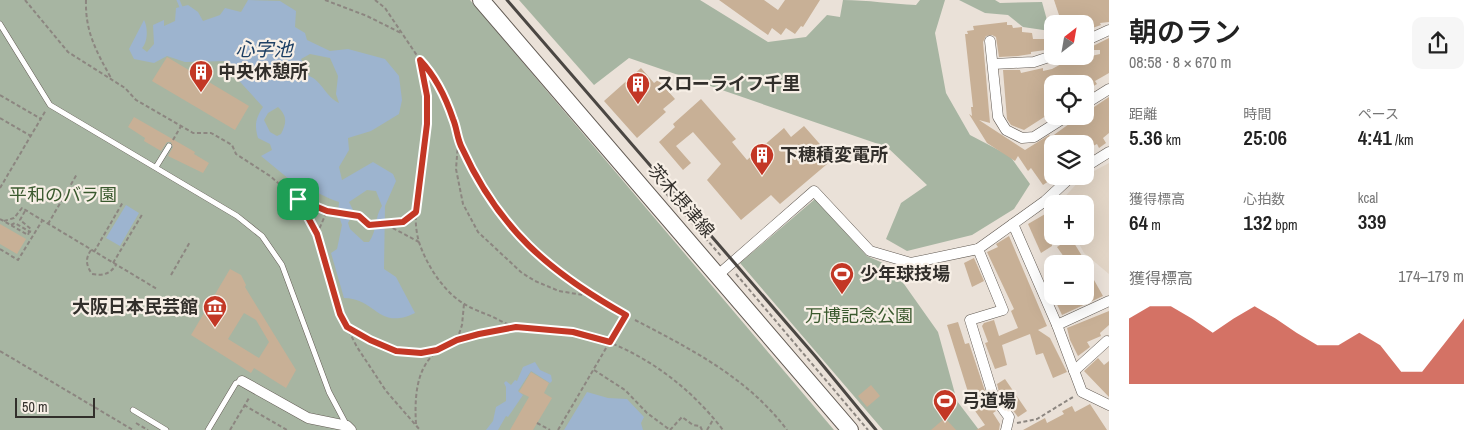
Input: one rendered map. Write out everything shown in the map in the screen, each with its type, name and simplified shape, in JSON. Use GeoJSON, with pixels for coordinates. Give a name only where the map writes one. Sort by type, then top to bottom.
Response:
{"type":"FeatureCollection","features":[{"type":"Feature","properties":{"kind":"main road","name":"茨木摂津線"},"geometry":{"type":"LineString","coordinates":[[480,0],[724,270],[850,430]]}},
{"type":"Feature","properties":{"kind":"street"},"geometry":{"type":"LineString","coordinates":[[1094,37],[1109,30]]}},
{"type":"Feature","properties":{"kind":"street"},"geometry":{"type":"LineString","coordinates":[[990,41],[998,117],[1006,130],[1022,138],[1034,137],[1053,125]]}},
{"type":"Feature","properties":{"kind":"street"},"geometry":{"type":"LineString","coordinates":[[993,64],[1034,62],[1044,59]]}},
{"type":"Feature","properties":{"kind":"street"},"geometry":{"type":"LineString","coordinates":[[1094,98],[1109,89]]}},
{"type":"Feature","properties":{"kind":"street"},"geometry":{"type":"LineString","coordinates":[[1094,161],[1109,152]]}},
{"type":"Feature","properties":{"kind":"street"},"geometry":{"type":"LineString","coordinates":[[724,270],[814,191],[870,251],[911,262],[978,249],[1045,201],[1062,185]]}},
{"type":"Feature","properties":{"kind":"street"},"geometry":{"type":"LineString","coordinates":[[1013,224],[1057,325],[1082,392],[1109,405]]}},
{"type":"Feature","properties":{"kind":"street"},"geometry":{"type":"LineString","coordinates":[[978,249],[1003,310],[970,320],[993,395],[1009,417],[1006,430]]}},
{"type":"Feature","properties":{"kind":"street"},"geometry":{"type":"LineString","coordinates":[[1057,325],[1109,301]]}},
{"type":"Feature","properties":{"kind":"street"},"geometry":{"type":"LineString","coordinates":[[1074,371],[1107,341]]}},
{"type":"Feature","properties":{"kind":"street"},"geometry":{"type":"LineString","coordinates":[[242,381],[308,418],[349,428]]}},
{"type":"Feature","properties":{"kind":"lane"},"geometry":{"type":"LineString","coordinates":[[0,24],[50,105],[237,216],[262,236],[282,265],[329,392],[349,428]]}},
{"type":"Feature","properties":{"kind":"lane"},"geometry":{"type":"LineString","coordinates":[[156,167],[169,146]]}},
{"type":"Feature","properties":{"kind":"lane"},"geometry":{"type":"LineString","coordinates":[[208,430],[236,383],[242,381]]}},
{"type":"Feature","properties":{"kind":"lane"},"geometry":{"type":"LineString","coordinates":[[133,410],[166,430]]}},
{"type":"Feature","properties":{"kind":"path"},"geometry":{"type":"LineString","coordinates":[[25,0],[68,52],[126,88],[136,100],[193,134],[211,133],[232,145],[236,154],[270,176],[298,199],[327,211],[359,216],[369,225],[403,222],[416,212]]}},
{"type":"Feature","properties":{"kind":"path"},"geometry":{"type":"LineString","coordinates":[[86,0],[86,13],[92,44],[112,80]]}},
{"type":"Feature","properties":{"kind":"path"},"geometry":{"type":"LineString","coordinates":[[325,0],[367,16],[403,34]]}},
{"type":"Feature","properties":{"kind":"path"},"geometry":{"type":"LineString","coordinates":[[375,0],[385,8],[420,60],[432,72],[454,120],[458,141],[474,176],[495,209],[522,241],[591,296],[625,317],[693,350],[736,379],[777,416],[787,430]]}},
{"type":"Feature","properties":{"kind":"path"},"geometry":{"type":"LineString","coordinates":[[420,60],[427,96],[427,124],[416,212],[419,242],[430,265],[446,289],[464,304],[516,327]]}},
{"type":"Feature","properties":{"kind":"path"},"geometry":{"type":"LineString","coordinates":[[0,95],[41,119]]}},
{"type":"Feature","properties":{"kind":"path"},"geometry":{"type":"LineString","coordinates":[[0,188],[50,105]]}},
{"type":"Feature","properties":{"kind":"path"},"geometry":{"type":"LineString","coordinates":[[0,118],[31,136]]}},
{"type":"Feature","properties":{"kind":"path"},"geometry":{"type":"LineString","coordinates":[[169,146],[181,126]]}},
{"type":"Feature","properties":{"kind":"path"},"geometry":{"type":"LineString","coordinates":[[458,141],[456,169],[463,204],[478,232],[522,273],[535,281],[559,290],[591,296]]}},
{"type":"Feature","properties":{"kind":"path"},"geometry":{"type":"LineString","coordinates":[[48,224],[77,174]]}},
{"type":"Feature","properties":{"kind":"path"},"geometry":{"type":"LineString","coordinates":[[661,188],[724,270],[868,430]]}},
{"type":"Feature","properties":{"kind":"path"},"geometry":{"type":"LineString","coordinates":[[298,199],[317,234],[340,314],[357,347],[386,391],[420,430]]}},
{"type":"Feature","properties":{"kind":"path"},"geometry":{"type":"LineString","coordinates":[[94,252],[123,202]]}},
{"type":"Feature","properties":{"kind":"path"},"geometry":{"type":"LineString","coordinates":[[4,221],[14,218],[22,208],[157,289]]}},
{"type":"Feature","properties":{"kind":"path"},"geometry":{"type":"LineString","coordinates":[[0,219],[28,235],[31,229],[20,220],[25,211]]}},
{"type":"Feature","properties":{"kind":"path"},"geometry":{"type":"LineString","coordinates":[[317,234],[327,211]]}},
{"type":"Feature","properties":{"kind":"path"},"geometry":{"type":"LineString","coordinates":[[91,250],[86,257],[87,266],[92,274],[102,275],[112,272],[143,214]]}},
{"type":"Feature","properties":{"kind":"path"},"geometry":{"type":"LineString","coordinates":[[0,249],[18,260],[42,221]]}},
{"type":"Feature","properties":{"kind":"path"},"geometry":{"type":"LineString","coordinates":[[387,224],[419,242]]}},
{"type":"Feature","properties":{"kind":"path"},"geometry":{"type":"LineString","coordinates":[[171,275],[190,242]]}},
{"type":"Feature","properties":{"kind":"path"},"geometry":{"type":"LineString","coordinates":[[457,340],[462,325],[464,304]]}},
{"type":"Feature","properties":{"kind":"path"},"geometry":{"type":"LineString","coordinates":[[558,430],[625,317]]}},
{"type":"Feature","properties":{"kind":"path"},"geometry":{"type":"LineString","coordinates":[[347,327],[370,340],[396,351],[421,353],[437,350],[457,340],[516,327],[573,332],[610,342],[646,360],[688,390],[723,430]]}},
{"type":"Feature","properties":{"kind":"path"},"geometry":{"type":"LineString","coordinates":[[416,425],[414,398],[417,380],[437,350]]}},
{"type":"Feature","properties":{"kind":"path"},"geometry":{"type":"LineString","coordinates":[[0,351],[133,430]]}},
{"type":"Feature","properties":{"kind":"path"},"geometry":{"type":"LineString","coordinates":[[594,370],[625,390],[647,413],[671,429],[682,417],[693,425],[700,426],[702,430]]}},
{"type":"Feature","properties":{"kind":"path"},"geometry":{"type":"LineString","coordinates":[[230,430],[254,388]]}},
{"type":"Feature","properties":{"kind":"path"},"geometry":{"type":"LineString","coordinates":[[1009,417],[1018,423],[1037,419],[1082,392]]}},
{"type":"Feature","properties":{"kind":"path"},"geometry":{"type":"LineString","coordinates":[[244,405],[287,430]]}},
{"type":"Feature","properties":{"kind":"path"},"geometry":{"type":"LineString","coordinates":[[707,430],[714,418]]}},
{"type":"Feature","properties":{"kind":"path"},"geometry":{"type":"LineString","coordinates":[[537,422],[550,430]]}},
{"type":"Feature","properties":{"kind":"path"},"geometry":{"type":"LineString","coordinates":[[136,423],[148,430]]}},
{"type":"Feature","properties":{"kind":"shaded area"},"geometry":{"type":"Polygon","coordinates":[[[1109,163],[1109,274],[1094,261],[1094,255],[1086,255],[1080,245],[1094,245],[1094,195],[1066,195],[1076,185],[1094,185],[1094,171],[1109,163]]]}},
{"type":"Feature","properties":{"kind":"green space","name":"万博記念公園"},"geometry":{"type":"Polygon","coordinates":[[[0,0],[470,0],[834,430],[0,430],[0,0]]]}},
{"type":"Feature","properties":{"kind":"green space"},"geometry":{"type":"Polygon","coordinates":[[[519,0],[700,0],[768,42],[806,37],[827,15],[840,17],[843,0],[916,5],[920,0],[945,0],[935,33],[946,93],[970,135],[1010,156],[1030,184],[1014,209],[972,235],[907,251],[886,239],[901,203],[927,185],[887,147],[629,58],[594,85],[519,0]]]}},
{"type":"Feature","properties":{"kind":"green space"},"geometry":{"type":"Polygon","coordinates":[[[959,0],[995,0],[1000,3],[1042,2],[1046,15],[1044,15],[1044,30],[1023,27],[1008,15],[985,13],[959,0]]]}},
{"type":"Feature","properties":{"kind":"green space","name":"万博記念公園"},"geometry":{"type":"Polygon","coordinates":[[[815,199],[867,256],[892,267],[938,332],[957,401],[979,430],[883,430],[740,263],[815,199]]]}},
{"type":"Feature","properties":{"kind":"water","name":"心字池"},"geometry":{"type":"Polygon","coordinates":[[[248,0],[280,1],[296,11],[295,27],[305,33],[307,40],[330,51],[348,49],[385,59],[399,76],[402,100],[399,114],[371,131],[348,138],[349,150],[339,167],[342,180],[373,162],[393,174],[396,181],[385,206],[384,269],[396,277],[415,313],[403,318],[393,318],[385,316],[355,299],[344,298],[331,253],[337,249],[342,225],[338,213],[339,202],[301,183],[295,184],[261,156],[272,150],[270,144],[258,138],[256,129],[256,121],[263,107],[231,72],[227,61],[185,62],[167,56],[154,63],[134,59],[129,49],[144,20],[147,34],[142,48],[147,52],[154,44],[153,25],[164,20],[164,26],[175,21],[176,8],[188,5],[198,12],[203,21],[220,15],[225,8],[241,12],[248,0]],[[310,54],[301,59],[309,76],[317,81],[339,103],[336,94],[338,76],[330,58],[310,54]],[[278,107],[268,113],[264,120],[270,132],[277,136],[281,134],[285,123],[283,113],[278,107]],[[367,190],[349,202],[354,212],[348,223],[350,229],[364,242],[369,242],[374,233],[382,206],[376,191],[367,190]]]}},
{"type":"Feature","properties":{"kind":"water"},"geometry":{"type":"Polygon","coordinates":[[[126,205],[139,213],[120,246],[106,238],[126,205]]]}},
{"type":"Feature","properties":{"kind":"water"},"geometry":{"type":"Polygon","coordinates":[[[535,362],[540,370],[551,375],[552,381],[550,383],[531,371],[518,391],[523,395],[508,417],[506,416],[498,430],[486,430],[493,421],[496,407],[506,401],[506,387],[504,383],[506,381],[511,385],[515,380],[517,381],[523,367],[535,362]]]}},
{"type":"Feature","properties":{"kind":"water"},"geometry":{"type":"Polygon","coordinates":[[[587,392],[608,398],[627,399],[644,417],[641,423],[643,430],[564,430],[587,392]]]}},
{"type":"Feature","properties":{"kind":"building"},"geometry":{"type":"Polygon","coordinates":[[[719,0],[764,0],[778,10],[785,0],[820,0],[803,27],[801,26],[795,34],[786,28],[781,35],[772,28],[768,35],[719,0]]]}},
{"type":"Feature","properties":{"kind":"building"},"geometry":{"type":"Polygon","coordinates":[[[1054,0],[1109,0],[1109,22],[1100,23],[1101,25],[1094,28],[1094,15],[1059,15],[1054,0]]]}},
{"type":"Feature","properties":{"kind":"building"},"geometry":{"type":"Polygon","coordinates":[[[1007,22],[1007,25],[1012,25],[1013,28],[1022,27],[1022,32],[1032,33],[1033,39],[1044,39],[1044,50],[1018,56],[999,57],[996,37],[992,35],[986,36],[983,42],[990,123],[979,120],[1025,150],[1044,138],[1043,185],[1031,168],[1028,171],[1018,156],[1015,161],[987,143],[969,114],[972,116],[971,107],[973,107],[965,34],[968,34],[967,31],[974,30],[973,26],[1007,22]]]}},
{"type":"Feature","properties":{"kind":"building"},"geometry":{"type":"Polygon","coordinates":[[[1109,38],[1109,73],[1095,81],[1097,84],[1094,86],[1094,75],[1044,75],[1044,117],[1024,130],[1011,125],[1007,119],[1003,70],[1020,70],[1021,73],[1043,68],[1043,71],[1059,65],[1094,65],[1094,55],[1100,54],[1100,50],[1094,50],[1094,46],[1109,38]]]}},
{"type":"Feature","properties":{"kind":"building","name":"中央休憩所"},"geometry":{"type":"Polygon","coordinates":[[[167,57],[249,106],[235,130],[152,81],[167,57]]]}},
{"type":"Feature","properties":{"kind":"building","name":"スローライフ千里"},"geometry":{"type":"Polygon","coordinates":[[[641,68],[654,83],[658,80],[675,99],[663,109],[666,112],[637,138],[604,101],[641,68]]]}},
{"type":"Feature","properties":{"kind":"building"},"geometry":{"type":"Polygon","coordinates":[[[1109,97],[1109,133],[1103,138],[1106,143],[1099,148],[1097,144],[1094,146],[1094,135],[1054,135],[1068,125],[1094,125],[1094,107],[1109,97]]]}},
{"type":"Feature","properties":{"kind":"building","name":"下穂積変電所"},"geometry":{"type":"Polygon","coordinates":[[[701,99],[736,139],[732,142],[747,160],[784,128],[791,137],[804,126],[833,159],[780,204],[771,195],[741,220],[707,180],[721,164],[693,132],[676,146],[691,163],[683,170],[659,142],[675,127],[673,124],[701,99]]]}},
{"type":"Feature","properties":{"kind":"building"},"geometry":{"type":"Polygon","coordinates":[[[134,117],[195,152],[194,154],[209,163],[203,173],[168,156],[173,147],[171,142],[167,142],[161,151],[144,141],[145,138],[128,127],[134,117]]]}},
{"type":"Feature","properties":{"kind":"building"},"geometry":{"type":"Polygon","coordinates":[[[1044,215],[1044,245],[1052,246],[1041,253],[1028,224],[1044,215]]]}},
{"type":"Feature","properties":{"kind":"building"},"geometry":{"type":"Polygon","coordinates":[[[0,224],[26,239],[17,254],[0,244],[0,224]]]}},
{"type":"Feature","properties":{"kind":"building"},"geometry":{"type":"Polygon","coordinates":[[[1009,236],[1047,326],[1038,330],[1050,338],[1067,372],[1053,378],[1043,353],[1036,355],[1030,334],[1002,345],[1007,365],[995,369],[985,343],[988,342],[982,326],[984,323],[994,320],[999,336],[1018,328],[1011,311],[1014,309],[987,252],[998,247],[996,244],[1009,236]]]}},
{"type":"Feature","properties":{"kind":"building"},"geometry":{"type":"Polygon","coordinates":[[[1060,245],[1075,245],[1081,255],[1063,255],[1057,247],[1060,245]]]}},
{"type":"Feature","properties":{"kind":"building"},"geometry":{"type":"Polygon","coordinates":[[[974,258],[984,281],[972,287],[964,263],[974,258]]]}},
{"type":"Feature","properties":{"kind":"building","name":"大阪日本民芸館"},"geometry":{"type":"Polygon","coordinates":[[[230,269],[241,275],[246,285],[245,287],[296,370],[286,388],[254,368],[251,373],[191,335],[230,269]],[[244,313],[228,339],[259,358],[269,342],[256,320],[244,313]]]}},
{"type":"Feature","properties":{"kind":"building"},"geometry":{"type":"Polygon","coordinates":[[[1094,280],[1103,296],[1094,300],[1094,280]]]}},
{"type":"Feature","properties":{"kind":"building"},"geometry":{"type":"Polygon","coordinates":[[[1057,305],[1084,305],[1062,315],[1057,305]]]}},
{"type":"Feature","properties":{"kind":"building"},"geometry":{"type":"Polygon","coordinates":[[[1109,311],[1109,325],[1100,333],[1101,336],[1087,342],[1090,347],[1078,356],[1070,340],[1067,328],[1109,311]]]}},
{"type":"Feature","properties":{"kind":"building"},"geometry":{"type":"Polygon","coordinates":[[[958,322],[965,344],[969,343],[987,397],[996,411],[993,413],[1000,424],[999,430],[976,430],[985,425],[973,408],[947,325],[958,322]]]}},
{"type":"Feature","properties":{"kind":"building"},"geometry":{"type":"Polygon","coordinates":[[[1098,358],[1104,365],[1109,361],[1109,397],[1084,371],[1098,358]]]}},
{"type":"Feature","properties":{"kind":"building"},"geometry":{"type":"Polygon","coordinates":[[[531,372],[549,383],[544,393],[552,398],[533,430],[510,430],[529,397],[519,392],[531,372]]]}},
{"type":"Feature","properties":{"kind":"building"},"geometry":{"type":"Polygon","coordinates":[[[1005,379],[1027,411],[1018,417],[999,392],[997,384],[1005,379]]]}},
{"type":"Feature","properties":{"kind":"building"},"geometry":{"type":"Polygon","coordinates":[[[871,385],[880,396],[867,407],[858,396],[871,385]]]}},
{"type":"Feature","properties":{"kind":"building"},"geometry":{"type":"Polygon","coordinates":[[[1090,404],[1107,430],[1023,430],[1045,418],[1047,423],[1064,414],[1062,411],[1072,406],[1075,412],[1090,404]]]}},
{"type":"Feature","properties":{"kind":"building","name":"弓道場"},"geometry":{"type":"Polygon","coordinates":[[[945,418],[956,430],[931,430],[945,418]]]}},
{"type":"Feature","properties":{"kind":"waterway"},"geometry":{"type":"LineString","coordinates":[[178,0],[181,7]]}},
{"type":"Feature","properties":{"kind":"railway"},"geometry":{"type":"LineString","coordinates":[[507,0],[816,357],[876,430]]}},
{"type":"Feature","properties":{"kind":"place","name":"中央休憩所"},"geometry":{"type":"Point","coordinates":[201,93]}},
{"type":"Feature","properties":{"kind":"place","name":"スローライフ千里"},"geometry":{"type":"Point","coordinates":[638,105]}},
{"type":"Feature","properties":{"kind":"place","name":"下穂積変電所"},"geometry":{"type":"Point","coordinates":[762,176]}},
{"type":"Feature","properties":{"kind":"place","name":"少年球技場"},"geometry":{"type":"Point","coordinates":[842,295]}},
{"type":"Feature","properties":{"kind":"place","name":"大阪日本民芸館"},"geometry":{"type":"Point","coordinates":[215,328]}},
{"type":"Feature","properties":{"kind":"place","name":"弓道場"},"geometry":{"type":"Point","coordinates":[945,422]}},
{"type":"Feature","properties":{"kind":"route"},"geometry":{"type":"LineString","coordinates":[[420,60],[432,72],[454,120],[458,141],[474,176],[495,209],[522,241],[556,270],[591,296],[626,315],[610,342],[573,332],[516,327],[457,340],[437,350],[421,353],[396,351],[370,340],[347,327],[340,314],[317,234],[298,199],[327,211],[359,216],[369,225],[403,222],[416,212],[427,124],[427,96],[420,60]]}},
{"type":"Feature","properties":{"kind":"park label","name":"平和のバラ園"},"geometry":{"type":"Point","coordinates":[63,195]}}]}
